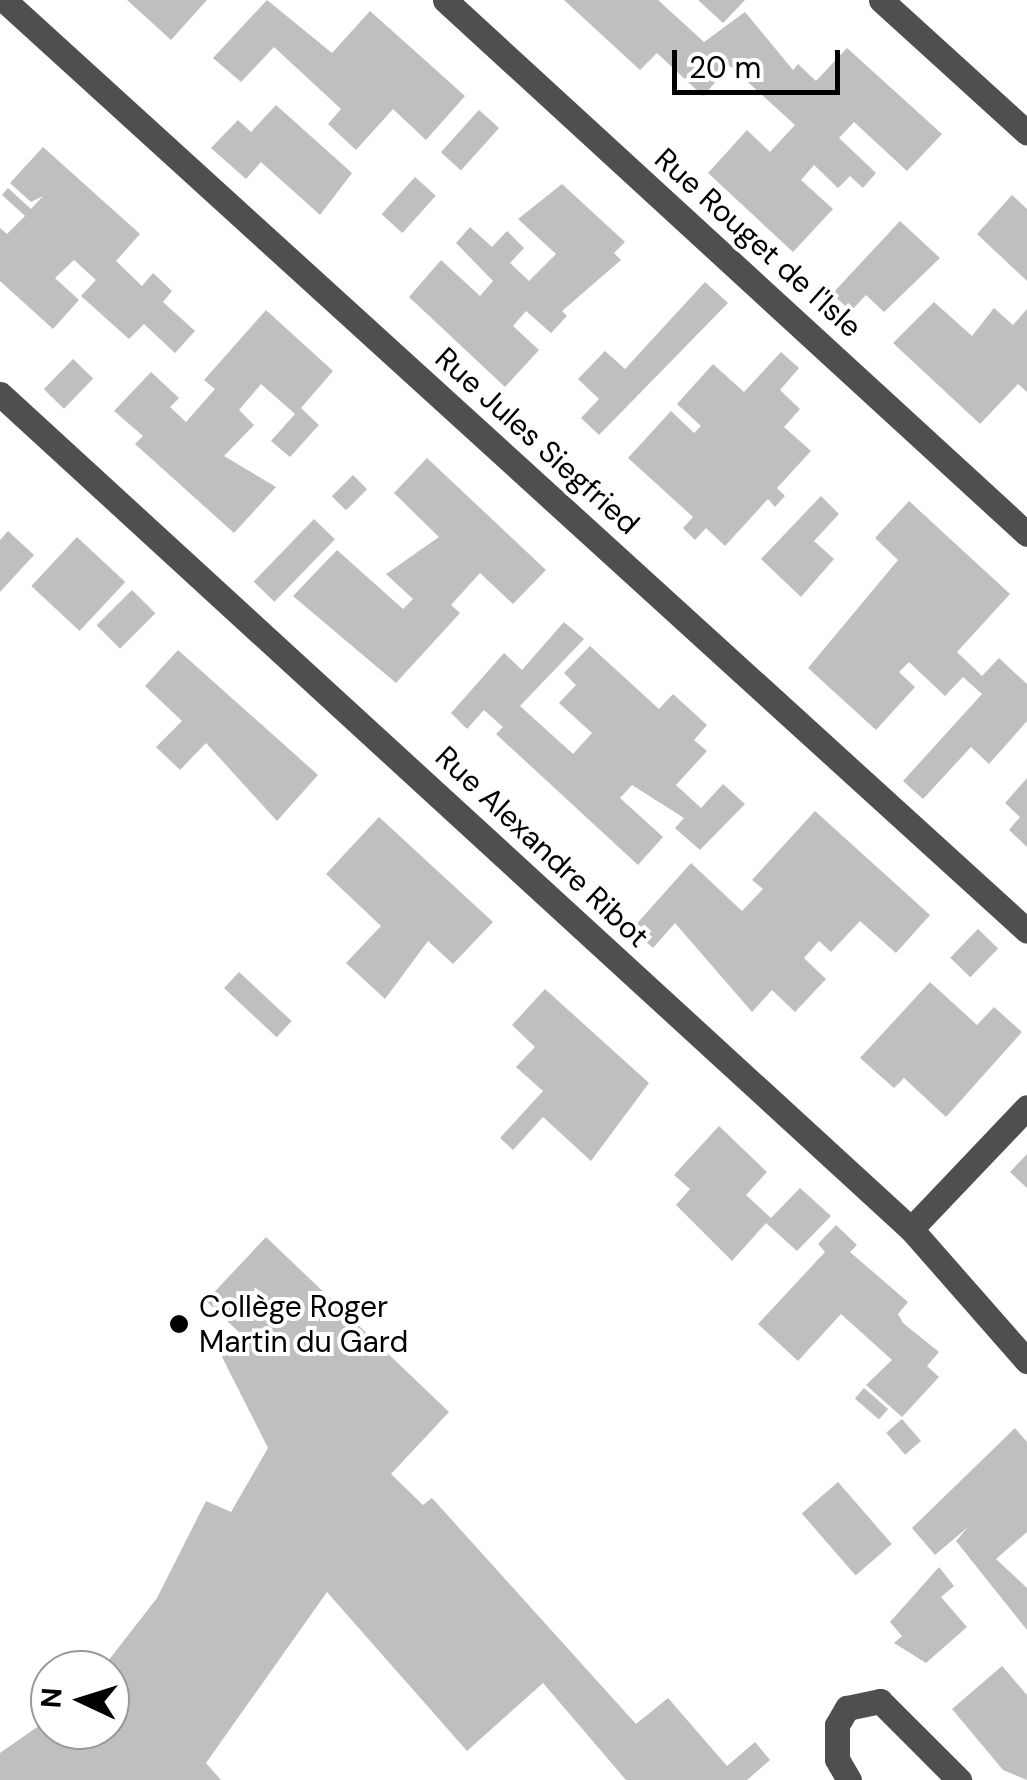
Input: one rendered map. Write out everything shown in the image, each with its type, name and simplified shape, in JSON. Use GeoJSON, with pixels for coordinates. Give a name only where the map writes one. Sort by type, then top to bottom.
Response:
{"type":"FeatureCollection","features":[{"type":"Feature","properties":{"kind":"street","name":"Rue Jules Siegfried"},"geometry":{"type":"LineString","coordinates":[[4,0],[1027,931]]}},
{"type":"Feature","properties":{"kind":"street","name":"Rue Rouget de l'Isle"},"geometry":{"type":"LineString","coordinates":[[444,0],[1027,534]]}},
{"type":"Feature","properties":{"kind":"street"},"geometry":{"type":"LineString","coordinates":[[881,0],[1027,134]]}},
{"type":"Feature","properties":{"kind":"street","name":"Rue Alexandre Ribot"},"geometry":{"type":"LineString","coordinates":[[0,394],[911,1229],[1027,1362]]}},
{"type":"Feature","properties":{"kind":"street"},"geometry":{"type":"LineString","coordinates":[[911,1229],[1027,1107]]}},
{"type":"Feature","properties":{"kind":"street"},"geometry":{"type":"LineString","coordinates":[[850,1780],[838,1759],[837,1725],[846,1708],[880,1701],[958,1780]]}},
{"type":"Feature","properties":{"kind":"building"},"geometry":{"type":"Polygon","coordinates":[[[127,0],[207,0],[171,40],[127,0]]]}},
{"type":"Feature","properties":{"kind":"building"},"geometry":{"type":"Polygon","coordinates":[[[267,0],[332,53],[370,11],[465,96],[426,140],[393,109],[356,150],[328,124],[341,109],[274,47],[241,82],[213,58],[267,0]]]}},
{"type":"Feature","properties":{"kind":"building"},"geometry":{"type":"Polygon","coordinates":[[[564,0],[658,0],[704,42],[745,12],[793,70],[798,64],[816,81],[847,48],[942,134],[907,171],[854,122],[839,138],[876,173],[863,188],[850,176],[838,188],[814,165],[801,180],[833,209],[793,252],[708,173],[747,130],[770,152],[795,125],[730,66],[703,96],[657,53],[640,70],[564,0]]]}},
{"type":"Feature","properties":{"kind":"building"},"geometry":{"type":"Polygon","coordinates":[[[698,0],[745,0],[723,23],[698,0]]]}},
{"type":"Feature","properties":{"kind":"building"},"geometry":{"type":"Polygon","coordinates":[[[276,105],[352,173],[320,215],[261,162],[246,179],[211,148],[238,120],[251,132],[276,105]]]}},
{"type":"Feature","properties":{"kind":"building"},"geometry":{"type":"Polygon","coordinates":[[[479,110],[499,128],[461,170],[441,152],[479,110]]]}},
{"type":"Feature","properties":{"kind":"building"},"geometry":{"type":"Polygon","coordinates":[[[43,147],[140,234],[116,261],[142,286],[153,273],[172,291],[163,302],[195,331],[175,353],[144,324],[129,339],[81,296],[96,280],[74,260],[55,278],[79,300],[53,329],[0,281],[0,228],[7,234],[25,216],[2,195],[8,188],[31,209],[43,196],[31,202],[10,183],[43,147]]]}},
{"type":"Feature","properties":{"kind":"building"},"geometry":{"type":"Polygon","coordinates":[[[415,177],[436,196],[402,233],[382,214],[415,177]]]}},
{"type":"Feature","properties":{"kind":"building"},"geometry":{"type":"Polygon","coordinates":[[[562,184],[625,242],[614,253],[621,260],[562,311],[567,316],[551,333],[526,311],[513,326],[539,350],[505,387],[409,297],[441,260],[480,296],[493,281],[456,243],[470,227],[492,247],[507,231],[524,248],[510,263],[529,281],[556,254],[518,219],[562,184]]]}},
{"type":"Feature","properties":{"kind":"building"},"geometry":{"type":"Polygon","coordinates":[[[1012,195],[1027,209],[1027,281],[977,234],[1012,195]]]}},
{"type":"Feature","properties":{"kind":"building"},"geometry":{"type":"Polygon","coordinates":[[[900,221],[940,258],[884,312],[866,295],[851,311],[832,294],[900,221]]]}},
{"type":"Feature","properties":{"kind":"building"},"geometry":{"type":"Polygon","coordinates":[[[705,282],[728,303],[599,435],[581,418],[599,399],[578,379],[605,351],[625,369],[705,282]]]}},
{"type":"Feature","properties":{"kind":"building"},"geometry":{"type":"Polygon","coordinates":[[[934,302],[972,336],[994,308],[1013,325],[1027,309],[1027,392],[1018,384],[980,424],[893,343],[934,302]]]}},
{"type":"Feature","properties":{"kind":"building"},"geometry":{"type":"Polygon","coordinates":[[[266,310],[333,371],[301,408],[319,425],[290,457],[271,441],[295,414],[261,384],[239,410],[254,425],[224,456],[276,487],[234,533],[135,444],[143,436],[114,411],[151,372],[179,398],[170,407],[186,422],[215,389],[204,380],[266,310]]]}},
{"type":"Feature","properties":{"kind":"building"},"geometry":{"type":"Polygon","coordinates":[[[781,352],[799,368],[780,390],[800,409],[784,427],[811,451],[777,488],[785,496],[775,507],[768,499],[725,546],[706,528],[695,540],[683,528],[693,517],[628,458],[671,411],[694,433],[701,426],[677,404],[713,364],[744,392],[781,352]]]}},
{"type":"Feature","properties":{"kind":"building"},"geometry":{"type":"Polygon","coordinates":[[[73,359],[93,378],[64,409],[44,389],[73,359]]]}},
{"type":"Feature","properties":{"kind":"building"},"geometry":{"type":"Polygon","coordinates":[[[427,458],[546,570],[513,604],[480,573],[451,605],[460,613],[396,683],[293,596],[337,550],[403,609],[413,599],[386,574],[439,537],[394,493],[427,458]]]}},
{"type":"Feature","properties":{"kind":"building"},"geometry":{"type":"Polygon","coordinates":[[[353,475],[367,489],[346,510],[332,496],[353,475]]]}},
{"type":"Feature","properties":{"kind":"building"},"geometry":{"type":"Polygon","coordinates":[[[821,496],[839,514],[814,541],[834,559],[801,597],[761,559],[821,496]]]}},
{"type":"Feature","properties":{"kind":"building"},"geometry":{"type":"Polygon","coordinates":[[[909,501],[1010,594],[957,652],[982,676],[999,658],[1027,684],[1027,721],[989,764],[971,747],[923,799],[903,781],[982,694],[963,677],[945,696],[909,662],[899,672],[915,687],[876,730],[808,668],[898,560],[875,538],[909,501]]]}},
{"type":"Feature","properties":{"kind":"building"},"geometry":{"type":"Polygon","coordinates":[[[314,519],[335,539],[274,602],[254,582],[314,519]]]}},
{"type":"Feature","properties":{"kind":"building"},"geometry":{"type":"Polygon","coordinates":[[[8,531],[34,555],[0,592],[0,540],[8,531]]]}},
{"type":"Feature","properties":{"kind":"building"},"geometry":{"type":"Polygon","coordinates":[[[77,537],[125,582],[80,631],[31,586],[77,537]]]}},
{"type":"Feature","properties":{"kind":"building"},"geometry":{"type":"Polygon","coordinates":[[[132,590],[155,613],[120,649],[97,625],[132,590]]]}},
{"type":"Feature","properties":{"kind":"building"},"geometry":{"type":"Polygon","coordinates":[[[564,622],[584,639],[520,706],[573,754],[592,733],[559,703],[576,685],[564,673],[590,646],[659,709],[673,694],[707,725],[694,740],[707,751],[676,785],[701,808],[723,784],[745,804],[700,850],[675,828],[684,818],[632,785],[620,798],[663,837],[638,865],[496,734],[503,727],[484,710],[467,729],[451,713],[504,653],[522,670],[564,622]]]}},
{"type":"Feature","properties":{"kind":"building"},"geometry":{"type":"Polygon","coordinates":[[[178,650],[318,775],[277,821],[206,743],[180,770],[156,747],[182,721],[145,686],[178,650]]]}},
{"type":"Feature","properties":{"kind":"building"},"geometry":{"type":"Polygon","coordinates":[[[1027,778],[1027,847],[1009,830],[1020,817],[1005,803],[1027,778]]]}},
{"type":"Feature","properties":{"kind":"building"},"geometry":{"type":"Polygon","coordinates":[[[815,811],[930,915],[896,953],[860,921],[831,952],[819,941],[804,958],[826,979],[795,1012],[772,990],[752,1012],[675,923],[653,948],[632,929],[691,863],[742,911],[763,889],[752,880],[815,811]]]}},
{"type":"Feature","properties":{"kind":"building"},"geometry":{"type":"Polygon","coordinates":[[[379,817],[493,922],[453,964],[428,941],[385,999],[346,963],[381,926],[326,874],[379,817]]]}},
{"type":"Feature","properties":{"kind":"building"},"geometry":{"type":"Polygon","coordinates":[[[978,929],[998,948],[970,977],[950,958],[978,929]]]}},
{"type":"Feature","properties":{"kind":"building"},"geometry":{"type":"Polygon","coordinates":[[[239,972],[292,1021],[277,1037],[224,988],[239,972]]]}},
{"type":"Feature","properties":{"kind":"building"},"geometry":{"type":"Polygon","coordinates":[[[930,982],[977,1025],[994,1007],[1022,1032],[946,1117],[904,1078],[894,1088],[860,1058],[930,982]]]}},
{"type":"Feature","properties":{"kind":"building"},"geometry":{"type":"Polygon","coordinates":[[[545,989],[649,1083],[591,1161],[543,1117],[513,1150],[500,1138],[543,1091],[516,1067],[535,1047],[512,1025],[545,989]]]}},
{"type":"Feature","properties":{"kind":"building"},"geometry":{"type":"Polygon","coordinates":[[[719,1126],[767,1172],[746,1195],[771,1218],[800,1188],[831,1216],[797,1251],[766,1223],[732,1261],[676,1205],[690,1189],[674,1175],[719,1126]]]}},
{"type":"Feature","properties":{"kind":"building"},"geometry":{"type":"Polygon","coordinates":[[[1027,1154],[1027,1188],[1010,1172],[1027,1154]]]}},
{"type":"Feature","properties":{"kind":"building"},"geometry":{"type":"Polygon","coordinates":[[[836,1225],[857,1245],[850,1252],[908,1302],[898,1314],[903,1323],[939,1352],[927,1366],[939,1377],[902,1417],[866,1385],[892,1360],[841,1314],[798,1361],[758,1324],[825,1252],[818,1244],[836,1225]]]}},
{"type":"Feature","properties":{"kind":"building"},"geometry":{"type":"Polygon","coordinates":[[[266,1237],[449,1412],[391,1474],[423,1505],[432,1498],[636,1724],[668,1698],[727,1766],[755,1742],[770,1760],[747,1780],[626,1780],[543,1683],[467,1751],[327,1592],[206,1763],[221,1780],[0,1780],[0,1753],[30,1732],[30,1750],[130,1750],[130,1650],[117,1650],[157,1598],[206,1501],[231,1512],[268,1448],[222,1357],[243,1336],[206,1301],[266,1237]]]}},
{"type":"Feature","properties":{"kind":"building"},"geometry":{"type":"Polygon","coordinates":[[[864,1388],[888,1409],[879,1420],[855,1399],[864,1388]]]}},
{"type":"Feature","properties":{"kind":"building"},"geometry":{"type":"Polygon","coordinates":[[[902,1419],[921,1441],[905,1455],[886,1433],[902,1419]]]}},
{"type":"Feature","properties":{"kind":"building"},"geometry":{"type":"Polygon","coordinates":[[[1015,1428],[1027,1442],[1027,1532],[996,1559],[1027,1588],[1027,1630],[956,1541],[968,1527],[935,1555],[912,1528],[1015,1428]]]}},
{"type":"Feature","properties":{"kind":"building"},"geometry":{"type":"Polygon","coordinates":[[[838,1482],[892,1544],[856,1575],[802,1513],[838,1482]]]}},
{"type":"Feature","properties":{"kind":"building"},"geometry":{"type":"Polygon","coordinates":[[[939,1567],[954,1586],[941,1597],[967,1627],[926,1663],[894,1643],[902,1636],[890,1622],[939,1567]]]}},
{"type":"Feature","properties":{"kind":"building"},"geometry":{"type":"Polygon","coordinates":[[[1002,1666],[1027,1695],[1027,1780],[1003,1770],[952,1709],[1002,1666]]]}},
{"type":"Feature","properties":{"kind":"place","name":"Collège Roger Martin du Gard"},"geometry":{"type":"Point","coordinates":[179,1324]}}]}
